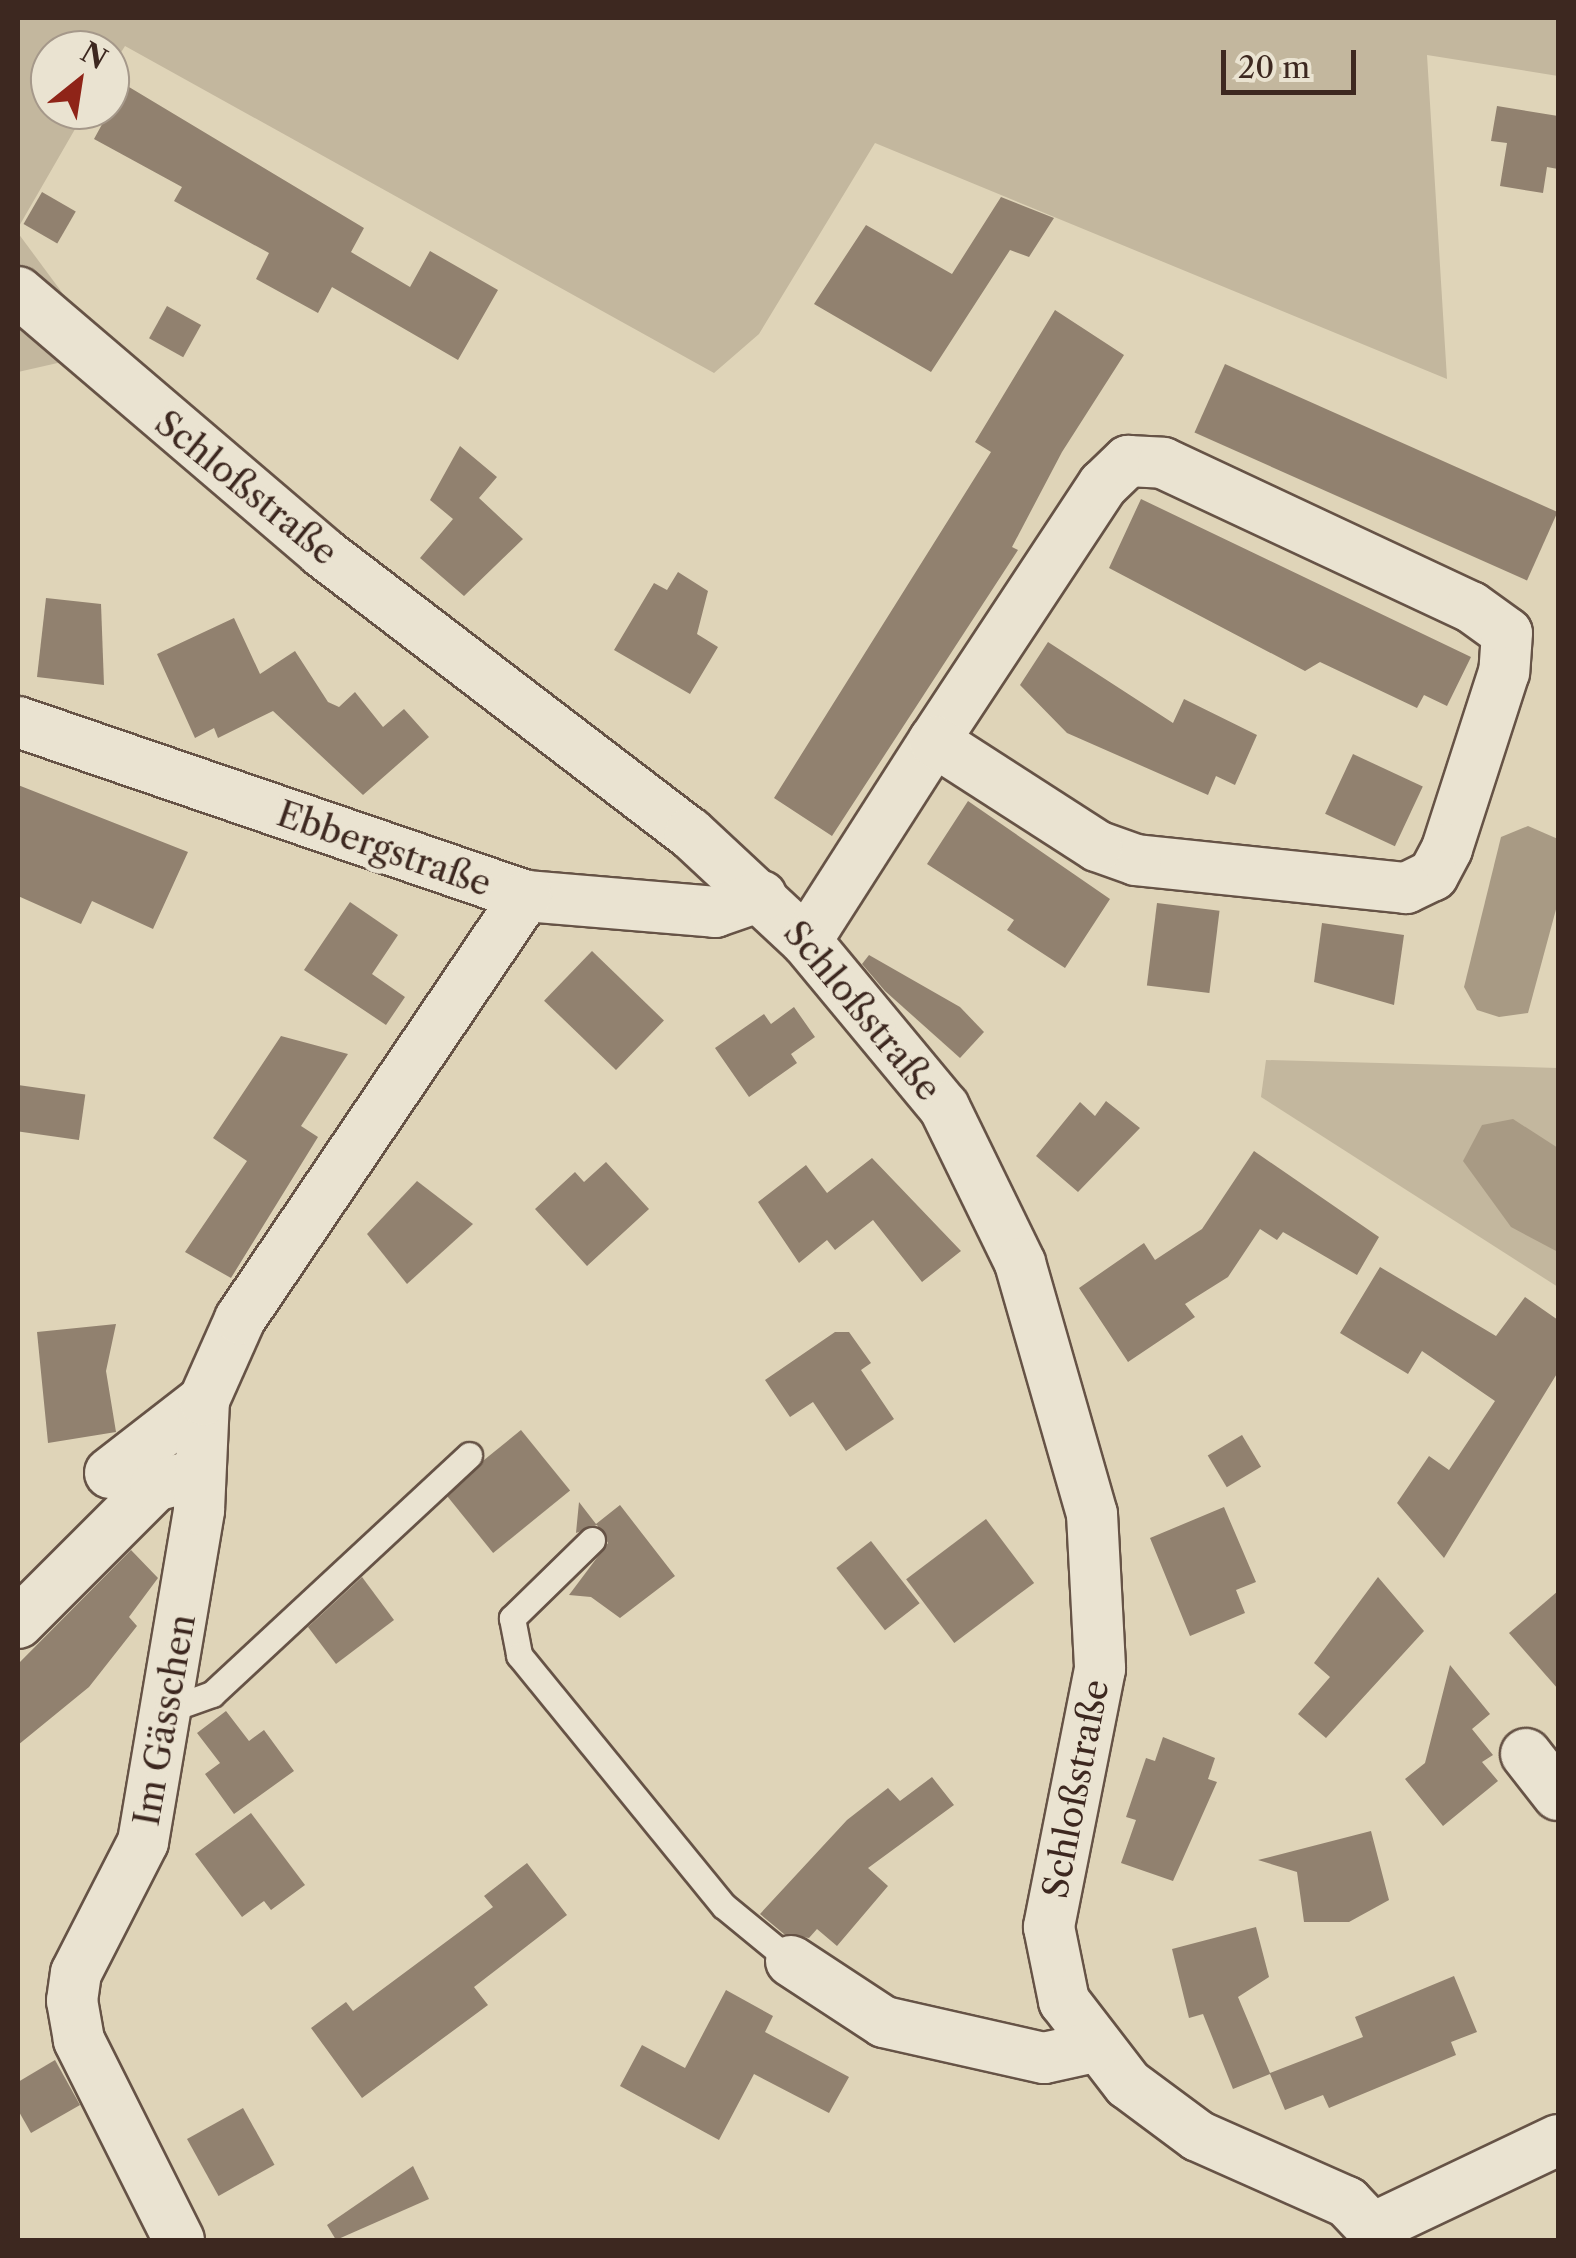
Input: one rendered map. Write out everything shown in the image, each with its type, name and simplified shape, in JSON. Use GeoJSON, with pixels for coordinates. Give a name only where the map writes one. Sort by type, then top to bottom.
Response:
{"type":"FeatureCollection","features":[{"type":"Feature","properties":{"kind":"street","name":"Schloßstraße"},"geometry":{"type":"LineString","coordinates":[[18,292],[322,552],[761,896],[806,941],[944,1107],[1020,1263],[1075,1428],[1100,1576],[1100,1669],[1050,1927],[1059,1987],[1094,2047],[1198,2136],[1315,2185],[1379,2234]]}},
{"type":"Feature","properties":{"kind":"street"},"geometry":{"type":"LineString","coordinates":[[806,941],[934,741],[1103,485],[1128,461],[1180,471],[1471,607],[1507,633],[1504,672],[1447,849],[1433,875],[1406,888],[1136,860],[1097,846],[934,741]]}},
{"type":"Feature","properties":{"kind":"street","name":"Ebbergstraße"},"geometry":{"type":"LineString","coordinates":[[18,722],[526,896],[715,912],[761,896]]}},
{"type":"Feature","properties":{"kind":"street","name":"Im Gässchen"},"geometry":{"type":"LineString","coordinates":[[179,2240],[79,2040],[72,2001],[76,1973],[143,1842],[170,1710],[199,1474],[204,1400],[240,1320],[526,896]]}},
{"type":"Feature","properties":{"kind":"street","name":"Im Gässchen"},"geometry":{"type":"LineString","coordinates":[[110,1473],[204,1400]]}},
{"type":"Feature","properties":{"kind":"street"},"geometry":{"type":"LineString","coordinates":[[18,1623],[155,1486],[199,1474]]}},
{"type":"Feature","properties":{"kind":"street"},"geometry":{"type":"LineString","coordinates":[[1526,1754],[1558,1796]]}},
{"type":"Feature","properties":{"kind":"street"},"geometry":{"type":"LineString","coordinates":[[791,1961],[884,2022],[1044,2058],[1094,2047]]}},
{"type":"Feature","properties":{"kind":"street"},"geometry":{"type":"LineString","coordinates":[[1379,2234],[1558,2140]]}},
{"type":"Feature","properties":{"kind":"lane"},"geometry":{"type":"LineString","coordinates":[[170,1710],[212,1694],[469,1455]]}},
{"type":"Feature","properties":{"kind":"lane"},"geometry":{"type":"LineString","coordinates":[[592,1540],[512,1618],[519,1655],[724,1906],[791,1961]]}},
{"type":"Feature","properties":{"kind":"shaded area"},"geometry":{"type":"Polygon","coordinates":[[[18,18],[1558,18],[1558,76],[1427,55],[1447,379],[875,143],[759,334],[714,373],[130,49],[130,30],[30,30],[30,130],[74,130],[18,228],[18,18]]]}},
{"type":"Feature","properties":{"kind":"shaded area"},"geometry":{"type":"Polygon","coordinates":[[[18,233],[106,352],[18,372],[18,233]]]}},
{"type":"Feature","properties":{"kind":"shaded area"},"geometry":{"type":"Polygon","coordinates":[[[1528,826],[1558,839],[1558,902],[1528,1013],[1499,1017],[1477,1010],[1464,987],[1501,837],[1528,826]]]}},
{"type":"Feature","properties":{"kind":"shaded area"},"geometry":{"type":"Polygon","coordinates":[[[1266,1060],[1558,1068],[1558,1287],[1261,1097],[1266,1060]]]}},
{"type":"Feature","properties":{"kind":"shaded area"},"geometry":{"type":"Polygon","coordinates":[[[1513,1119],[1558,1148],[1558,1252],[1511,1227],[1463,1161],[1482,1125],[1513,1119]]]}},
{"type":"Feature","properties":{"kind":"building"},"geometry":{"type":"Polygon","coordinates":[[[130,88],[364,228],[351,252],[410,287],[430,251],[498,290],[458,360],[332,287],[318,313],[256,279],[269,253],[174,201],[182,187],[94,139],[99,130],[130,130],[130,88]]]}},
{"type":"Feature","properties":{"kind":"building"},"geometry":{"type":"Polygon","coordinates":[[[1497,106],[1558,116],[1558,169],[1547,167],[1543,193],[1500,186],[1507,143],[1491,141],[1497,106]]]}},
{"type":"Feature","properties":{"kind":"building"},"geometry":{"type":"Polygon","coordinates":[[[42,192],[76,212],[57,244],[24,224],[42,192]]]}},
{"type":"Feature","properties":{"kind":"building"},"geometry":{"type":"Polygon","coordinates":[[[1001,197],[1054,218],[1029,257],[1010,250],[931,372],[814,304],[866,225],[952,274],[1001,197]]]}},
{"type":"Feature","properties":{"kind":"building"},"geometry":{"type":"Polygon","coordinates":[[[167,306],[201,325],[183,357],[149,338],[167,306]]]}},
{"type":"Feature","properties":{"kind":"building"},"geometry":{"type":"Polygon","coordinates":[[[1055,310],[1124,355],[1062,452],[1012,547],[1018,550],[832,836],[774,798],[991,452],[975,442],[1055,310]]]}},
{"type":"Feature","properties":{"kind":"building"},"geometry":{"type":"Polygon","coordinates":[[[1225,364],[1558,512],[1527,581],[1194,433],[1225,364]]]}},
{"type":"Feature","properties":{"kind":"building"},"geometry":{"type":"Polygon","coordinates":[[[460,446],[497,477],[479,498],[523,539],[464,596],[420,558],[453,519],[430,500],[460,446]]]}},
{"type":"Feature","properties":{"kind":"building"},"geometry":{"type":"Polygon","coordinates":[[[1141,499],[1471,657],[1447,706],[1424,695],[1417,708],[1320,662],[1305,671],[1109,568],[1141,499]]]}},
{"type":"Feature","properties":{"kind":"building"},"geometry":{"type":"Polygon","coordinates":[[[678,572],[708,591],[697,634],[718,647],[690,694],[614,650],[654,583],[667,590],[678,572]]]}},
{"type":"Feature","properties":{"kind":"building"},"geometry":{"type":"Polygon","coordinates":[[[46,598],[101,604],[104,685],[37,677],[46,598]]]}},
{"type":"Feature","properties":{"kind":"building"},"geometry":{"type":"Polygon","coordinates":[[[234,618],[260,674],[295,651],[328,702],[339,707],[355,692],[383,727],[404,709],[429,737],[363,795],[273,711],[218,738],[214,728],[195,738],[157,654],[234,618]]]}},
{"type":"Feature","properties":{"kind":"building"},"geometry":{"type":"Polygon","coordinates":[[[1048,642],[1173,723],[1184,699],[1257,735],[1235,785],[1216,776],[1208,795],[1067,733],[1020,685],[1048,642]]]}},
{"type":"Feature","properties":{"kind":"building"},"geometry":{"type":"Polygon","coordinates":[[[1353,754],[1423,787],[1395,846],[1325,814],[1353,754]]]}},
{"type":"Feature","properties":{"kind":"building"},"geometry":{"type":"Polygon","coordinates":[[[18,785],[188,852],[153,929],[92,901],[81,924],[18,896],[18,785]]]}},
{"type":"Feature","properties":{"kind":"building"},"geometry":{"type":"Polygon","coordinates":[[[968,801],[1110,899],[1065,968],[1007,930],[1014,920],[927,864],[968,801]]]}},
{"type":"Feature","properties":{"kind":"building"},"geometry":{"type":"Polygon","coordinates":[[[350,902],[398,935],[372,974],[405,997],[386,1025],[304,970],[350,902]]]}},
{"type":"Feature","properties":{"kind":"building"},"geometry":{"type":"Polygon","coordinates":[[[1157,903],[1220,911],[1209,993],[1147,985],[1157,903]]]}},
{"type":"Feature","properties":{"kind":"building"},"geometry":{"type":"Polygon","coordinates":[[[1322,923],[1404,935],[1394,1005],[1314,982],[1322,923]]]}},
{"type":"Feature","properties":{"kind":"building"},"geometry":{"type":"Polygon","coordinates":[[[592,951],[664,1020],[616,1070],[544,1001],[592,951]]]}},
{"type":"Feature","properties":{"kind":"building"},"geometry":{"type":"Polygon","coordinates":[[[869,955],[960,1007],[984,1032],[960,1058],[885,991],[862,964],[869,955]]]}},
{"type":"Feature","properties":{"kind":"building"},"geometry":{"type":"Polygon","coordinates":[[[794,1007],[815,1037],[791,1054],[797,1063],[749,1097],[715,1048],[764,1014],[771,1024],[794,1007]]]}},
{"type":"Feature","properties":{"kind":"building"},"geometry":{"type":"Polygon","coordinates":[[[281,1036],[348,1054],[301,1126],[318,1137],[231,1278],[185,1252],[247,1161],[213,1138],[281,1036]]]}},
{"type":"Feature","properties":{"kind":"building"},"geometry":{"type":"Polygon","coordinates":[[[18,1085],[85,1094],[79,1140],[18,1131],[18,1085]]]}},
{"type":"Feature","properties":{"kind":"building"},"geometry":{"type":"Polygon","coordinates":[[[1106,1101],[1140,1128],[1078,1192],[1036,1156],[1080,1102],[1095,1116],[1106,1101]]]}},
{"type":"Feature","properties":{"kind":"building"},"geometry":{"type":"Polygon","coordinates":[[[1254,1151],[1379,1237],[1357,1275],[1283,1232],[1277,1240],[1260,1229],[1228,1277],[1185,1304],[1195,1317],[1128,1362],[1079,1288],[1144,1243],[1155,1260],[1202,1229],[1254,1151]]]}},
{"type":"Feature","properties":{"kind":"building"},"geometry":{"type":"Polygon","coordinates":[[[872,1158],[961,1251],[922,1282],[873,1220],[835,1250],[827,1240],[799,1263],[758,1202],[806,1165],[827,1193],[872,1158]]]}},
{"type":"Feature","properties":{"kind":"building"},"geometry":{"type":"Polygon","coordinates":[[[606,1162],[649,1209],[587,1266],[535,1209],[575,1172],[584,1182],[606,1162]]]}},
{"type":"Feature","properties":{"kind":"building"},"geometry":{"type":"Polygon","coordinates":[[[417,1181],[473,1224],[407,1284],[367,1234],[417,1181]]]}},
{"type":"Feature","properties":{"kind":"building"},"geometry":{"type":"Polygon","coordinates":[[[1380,1267],[1496,1336],[1525,1297],[1558,1320],[1558,1372],[1444,1558],[1397,1503],[1429,1456],[1449,1470],[1495,1401],[1422,1351],[1408,1374],[1340,1333],[1380,1267]]]}},
{"type":"Feature","properties":{"kind":"building"},"geometry":{"type":"Polygon","coordinates":[[[116,1324],[106,1371],[116,1432],[48,1443],[37,1332],[116,1324]]]}},
{"type":"Feature","properties":{"kind":"building"},"geometry":{"type":"Polygon","coordinates":[[[835,1332],[849,1332],[871,1363],[861,1370],[894,1419],[846,1451],[813,1402],[790,1417],[765,1380],[835,1332]]]}},
{"type":"Feature","properties":{"kind":"building"},"geometry":{"type":"Polygon","coordinates":[[[521,1430],[570,1491],[493,1553],[444,1492],[521,1430]]]}},
{"type":"Feature","properties":{"kind":"building"},"geometry":{"type":"Polygon","coordinates":[[[1242,1435],[1261,1467],[1227,1487],[1208,1456],[1242,1435]]]}},
{"type":"Feature","properties":{"kind":"building"},"geometry":{"type":"Polygon","coordinates":[[[579,1502],[596,1524],[620,1505],[675,1576],[620,1618],[591,1597],[569,1595],[608,1543],[597,1525],[576,1533],[579,1502]]]}},
{"type":"Feature","properties":{"kind":"building"},"geometry":{"type":"Polygon","coordinates":[[[1224,1507],[1256,1582],[1236,1590],[1245,1613],[1190,1636],[1150,1538],[1224,1507]]]}},
{"type":"Feature","properties":{"kind":"building"},"geometry":{"type":"Polygon","coordinates":[[[986,1519],[1034,1583],[954,1643],[906,1579],[986,1519]]]}},
{"type":"Feature","properties":{"kind":"building"},"geometry":{"type":"Polygon","coordinates":[[[871,1541],[920,1603],[885,1630],[836,1568],[871,1541]]]}},
{"type":"Feature","properties":{"kind":"building"},"geometry":{"type":"Polygon","coordinates":[[[131,1550],[158,1578],[129,1617],[137,1626],[89,1687],[18,1745],[18,1664],[131,1550]]]}},
{"type":"Feature","properties":{"kind":"building"},"geometry":{"type":"Polygon","coordinates":[[[362,1577],[394,1620],[336,1664],[308,1627],[362,1577]]]}},
{"type":"Feature","properties":{"kind":"building"},"geometry":{"type":"Polygon","coordinates":[[[1378,1577],[1424,1631],[1326,1738],[1298,1714],[1330,1677],[1314,1663],[1378,1577]]]}},
{"type":"Feature","properties":{"kind":"building"},"geometry":{"type":"Polygon","coordinates":[[[1558,1591],[1558,1689],[1509,1633],[1558,1591]]]}},
{"type":"Feature","properties":{"kind":"building"},"geometry":{"type":"Polygon","coordinates":[[[1450,1665],[1490,1714],[1472,1729],[1493,1755],[1482,1762],[1498,1781],[1443,1826],[1405,1779],[1425,1763],[1450,1665]]]}},
{"type":"Feature","properties":{"kind":"building"},"geometry":{"type":"Polygon","coordinates":[[[226,1711],[249,1741],[264,1730],[294,1771],[234,1814],[205,1774],[220,1763],[197,1733],[226,1711]]]}},
{"type":"Feature","properties":{"kind":"building"},"geometry":{"type":"Polygon","coordinates":[[[1163,1737],[1215,1758],[1208,1779],[1217,1782],[1173,1881],[1121,1863],[1136,1820],[1126,1817],[1146,1758],[1155,1761],[1163,1737]]]}},
{"type":"Feature","properties":{"kind":"building"},"geometry":{"type":"Polygon","coordinates":[[[932,1777],[954,1805],[868,1868],[888,1886],[837,1946],[817,1929],[809,1938],[784,1934],[760,1914],[847,1820],[888,1788],[900,1801],[932,1777]]]}},
{"type":"Feature","properties":{"kind":"building"},"geometry":{"type":"Polygon","coordinates":[[[251,1813],[305,1885],[271,1910],[264,1901],[242,1917],[195,1854],[251,1813]]]}},
{"type":"Feature","properties":{"kind":"building"},"geometry":{"type":"Polygon","coordinates":[[[1371,1831],[1389,1900],[1349,1922],[1304,1922],[1297,1872],[1258,1860],[1371,1831]]]}},
{"type":"Feature","properties":{"kind":"building"},"geometry":{"type":"Polygon","coordinates":[[[527,1863],[567,1915],[474,1987],[488,2005],[362,2098],[311,2028],[346,2002],[353,2011],[493,1907],[484,1896],[527,1863]]]}},
{"type":"Feature","properties":{"kind":"building"},"geometry":{"type":"Polygon","coordinates":[[[1256,1927],[1269,1977],[1238,1997],[1270,2073],[1363,2037],[1355,2017],[1454,1976],[1477,2032],[1451,2042],[1456,2055],[1329,2108],[1323,2095],[1285,2110],[1270,2074],[1233,2089],[1203,2014],[1189,2018],[1172,1949],[1256,1927]]]}},
{"type":"Feature","properties":{"kind":"building"},"geometry":{"type":"Polygon","coordinates":[[[726,1990],[773,2016],[765,2032],[849,2077],[829,2113],[754,2074],[719,2140],[620,2086],[642,2045],[685,2068],[726,1990]]]}},
{"type":"Feature","properties":{"kind":"building"},"geometry":{"type":"Polygon","coordinates":[[[55,2060],[80,2105],[31,2133],[18,2110],[18,2082],[55,2060]]]}},
{"type":"Feature","properties":{"kind":"building"},"geometry":{"type":"Polygon","coordinates":[[[243,2108],[275,2165],[219,2196],[187,2139],[243,2108]]]}},
{"type":"Feature","properties":{"kind":"building"},"geometry":{"type":"Polygon","coordinates":[[[413,2166],[429,2199],[336,2240],[327,2225],[413,2166]]]}}]}
